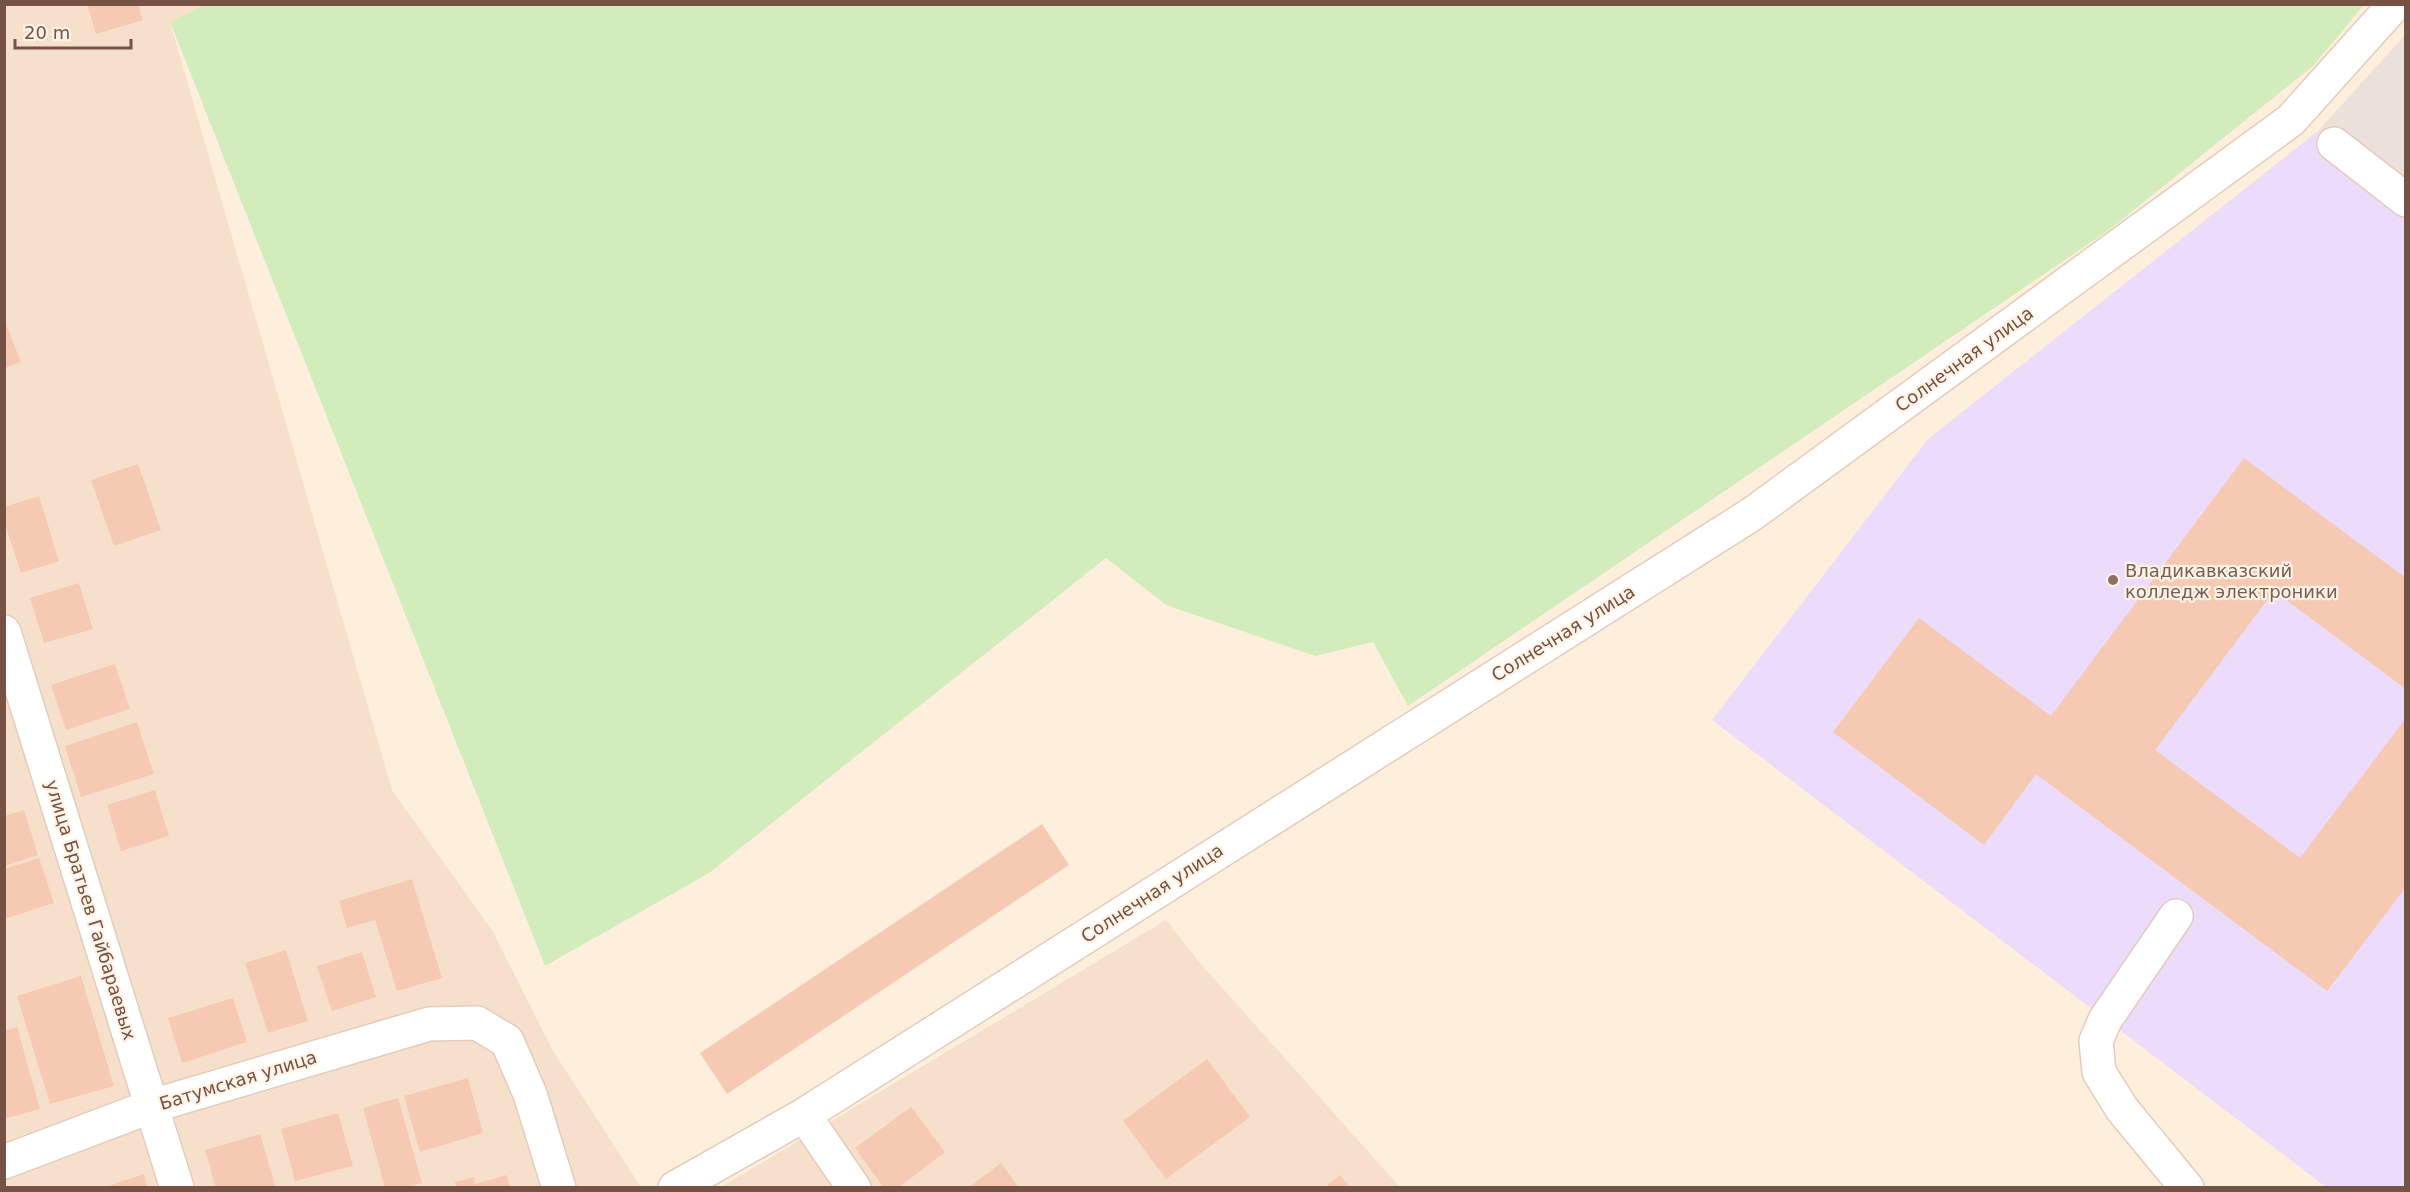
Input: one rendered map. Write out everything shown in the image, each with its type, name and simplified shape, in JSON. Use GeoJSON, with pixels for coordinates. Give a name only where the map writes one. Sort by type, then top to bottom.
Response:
{"type":"FeatureCollection","features":[{"type":"Feature","properties":{"kind":"street","name":"Солнечная улица"},"geometry":{"type":"LineString","coordinates":[[675,1188],[804,1115],[1752,514],[2290,120],[2395,4]]}},
{"type":"Feature","properties":{"kind":"street"},"geometry":{"type":"LineString","coordinates":[[2334,144],[2406,200]]}},
{"type":"Feature","properties":{"kind":"street","name":"улица Братьев Гайбараевых"},"geometry":{"type":"LineString","coordinates":[[4,632],[177,1188]]}},
{"type":"Feature","properties":{"kind":"street"},"geometry":{"type":"LineString","coordinates":[[2176,916],[2105,1020],[2096,1041],[2099,1072],[2122,1108],[2187,1188]]}},
{"type":"Feature","properties":{"kind":"street","name":"Батумская улица"},"geometry":{"type":"LineString","coordinates":[[4,1162],[152,1106],[429,1024],[477,1023],[507,1041],[531,1094],[559,1188]]}},
{"type":"Feature","properties":{"kind":"street"},"geometry":{"type":"LineString","coordinates":[[804,1115],[854,1188]]}},
{"type":"Feature","properties":{"kind":"shaded area"},"geometry":{"type":"Polygon","coordinates":[[[5,5],[204,5],[170,22],[392,790],[492,930],[553,1051],[641,1187],[5,1188],[5,5]]]}},
{"type":"Feature","properties":{"kind":"shaded area"},"geometry":{"type":"Polygon","coordinates":[[[2405,35],[2405,198],[2318,131],[2405,35]]]}},
{"type":"Feature","properties":{"kind":"shaded area","name":"Владикавказский колледж электроники"},"geometry":{"type":"Polygon","coordinates":[[[2318,131],[2405,198],[2405,1187],[2326,1187],[1712,720],[1928,439],[2318,131]]]}},
{"type":"Feature","properties":{"kind":"shaded area"},"geometry":{"type":"Polygon","coordinates":[[[1166,920],[1200,963],[1400,1187],[720,1188],[1166,920]]]}},
{"type":"Feature","properties":{"kind":"green space"},"geometry":{"type":"Polygon","coordinates":[[[204,5],[2364,5],[2313,66],[2109,230],[1408,706],[1373,642],[1315,656],[1166,605],[1106,558],[709,873],[545,966],[170,22],[204,5]]]}},
{"type":"Feature","properties":{"kind":"building"},"geometry":{"type":"Polygon","coordinates":[[[87,4],[138,4],[143,20],[96,34],[87,4]]]}},
{"type":"Feature","properties":{"kind":"building"},"geometry":{"type":"Polygon","coordinates":[[[4,319],[21,362],[4,368],[4,319]]]}},
{"type":"Feature","properties":{"kind":"building"},"geometry":{"type":"Polygon","coordinates":[[[2244,458],[2406,578],[2406,689],[2274,591],[2155,750],[2300,858],[2406,718],[2406,887],[2327,991],[2036,774],[1984,845],[1833,732],[1919,618],[2051,716],[2244,458]]]}},
{"type":"Feature","properties":{"kind":"building"},"geometry":{"type":"Polygon","coordinates":[[[138,464],[161,530],[114,546],[91,480],[138,464]]]}},
{"type":"Feature","properties":{"kind":"building"},"geometry":{"type":"Polygon","coordinates":[[[39,496],[59,561],[21,573],[4,521],[4,507],[39,496]]]}},
{"type":"Feature","properties":{"kind":"building"},"geometry":{"type":"Polygon","coordinates":[[[79,583],[93,629],[44,643],[30,598],[79,583]]]}},
{"type":"Feature","properties":{"kind":"building"},"geometry":{"type":"Polygon","coordinates":[[[115,664],[130,709],[66,730],[51,685],[115,664]]]}},
{"type":"Feature","properties":{"kind":"building"},"geometry":{"type":"Polygon","coordinates":[[[137,722],[154,774],[81,797],[65,746],[137,722]]]}},
{"type":"Feature","properties":{"kind":"building"},"geometry":{"type":"Polygon","coordinates":[[[155,790],[169,836],[121,851],[107,805],[155,790]]]}},
{"type":"Feature","properties":{"kind":"building"},"geometry":{"type":"Polygon","coordinates":[[[24,810],[38,855],[4,866],[4,816],[24,810]]]}},
{"type":"Feature","properties":{"kind":"building"},"geometry":{"type":"Polygon","coordinates":[[[1042,824],[1069,865],[727,1094],[700,1053],[1042,824]]]}},
{"type":"Feature","properties":{"kind":"building"},"geometry":{"type":"Polygon","coordinates":[[[39,858],[54,903],[4,919],[4,869],[39,858]]]}},
{"type":"Feature","properties":{"kind":"building"},"geometry":{"type":"Polygon","coordinates":[[[412,879],[442,978],[397,991],[375,920],[347,928],[339,901],[412,879]]]}},
{"type":"Feature","properties":{"kind":"building"},"geometry":{"type":"Polygon","coordinates":[[[286,950],[308,1021],[268,1033],[245,963],[286,950]]]}},
{"type":"Feature","properties":{"kind":"building"},"geometry":{"type":"Polygon","coordinates":[[[362,952],[376,997],[332,1011],[317,966],[362,952]]]}},
{"type":"Feature","properties":{"kind":"building"},"geometry":{"type":"Polygon","coordinates":[[[81,976],[114,1086],[50,1104],[17,996],[81,976]]]}},
{"type":"Feature","properties":{"kind":"building"},"geometry":{"type":"Polygon","coordinates":[[[233,998],[247,1042],[182,1063],[168,1018],[233,998]]]}},
{"type":"Feature","properties":{"kind":"building"},"geometry":{"type":"Polygon","coordinates":[[[17,1027],[40,1109],[4,1119],[4,1031],[17,1027]]]}},
{"type":"Feature","properties":{"kind":"building"},"geometry":{"type":"Polygon","coordinates":[[[1207,1059],[1250,1117],[1166,1179],[1123,1121],[1207,1059]]]}},
{"type":"Feature","properties":{"kind":"building"},"geometry":{"type":"Polygon","coordinates":[[[468,1078],[483,1133],[420,1152],[404,1096],[468,1078]]]}},
{"type":"Feature","properties":{"kind":"building"},"geometry":{"type":"Polygon","coordinates":[[[398,1098],[422,1183],[405,1188],[385,1188],[363,1108],[398,1098]]]}},
{"type":"Feature","properties":{"kind":"building"},"geometry":{"type":"Polygon","coordinates":[[[911,1107],[945,1152],[898,1188],[884,1188],[855,1148],[911,1107]]]}},
{"type":"Feature","properties":{"kind":"building"},"geometry":{"type":"Polygon","coordinates":[[[338,1113],[353,1166],[295,1181],[281,1129],[338,1113]]]}},
{"type":"Feature","properties":{"kind":"building"},"geometry":{"type":"Polygon","coordinates":[[[260,1134],[276,1188],[216,1188],[205,1150],[260,1134]]]}},
{"type":"Feature","properties":{"kind":"building"},"geometry":{"type":"Polygon","coordinates":[[[1001,1163],[1019,1188],[968,1188],[1001,1163]]]}},
{"type":"Feature","properties":{"kind":"building"},"geometry":{"type":"Polygon","coordinates":[[[144,1174],[148,1188],[105,1188],[105,1187],[144,1174]]]}},
{"type":"Feature","properties":{"kind":"building"},"geometry":{"type":"Polygon","coordinates":[[[507,1175],[510,1188],[456,1188],[455,1182],[474,1177],[475,1184],[507,1175]]]}},
{"type":"Feature","properties":{"kind":"building"},"geometry":{"type":"Polygon","coordinates":[[[1340,1175],[1350,1188],[1324,1188],[1340,1175]]]}},
{"type":"Feature","properties":{"kind":"place","name":"Владикавказский колледж электроники"},"geometry":{"type":"Point","coordinates":[2113,580]}}]}
